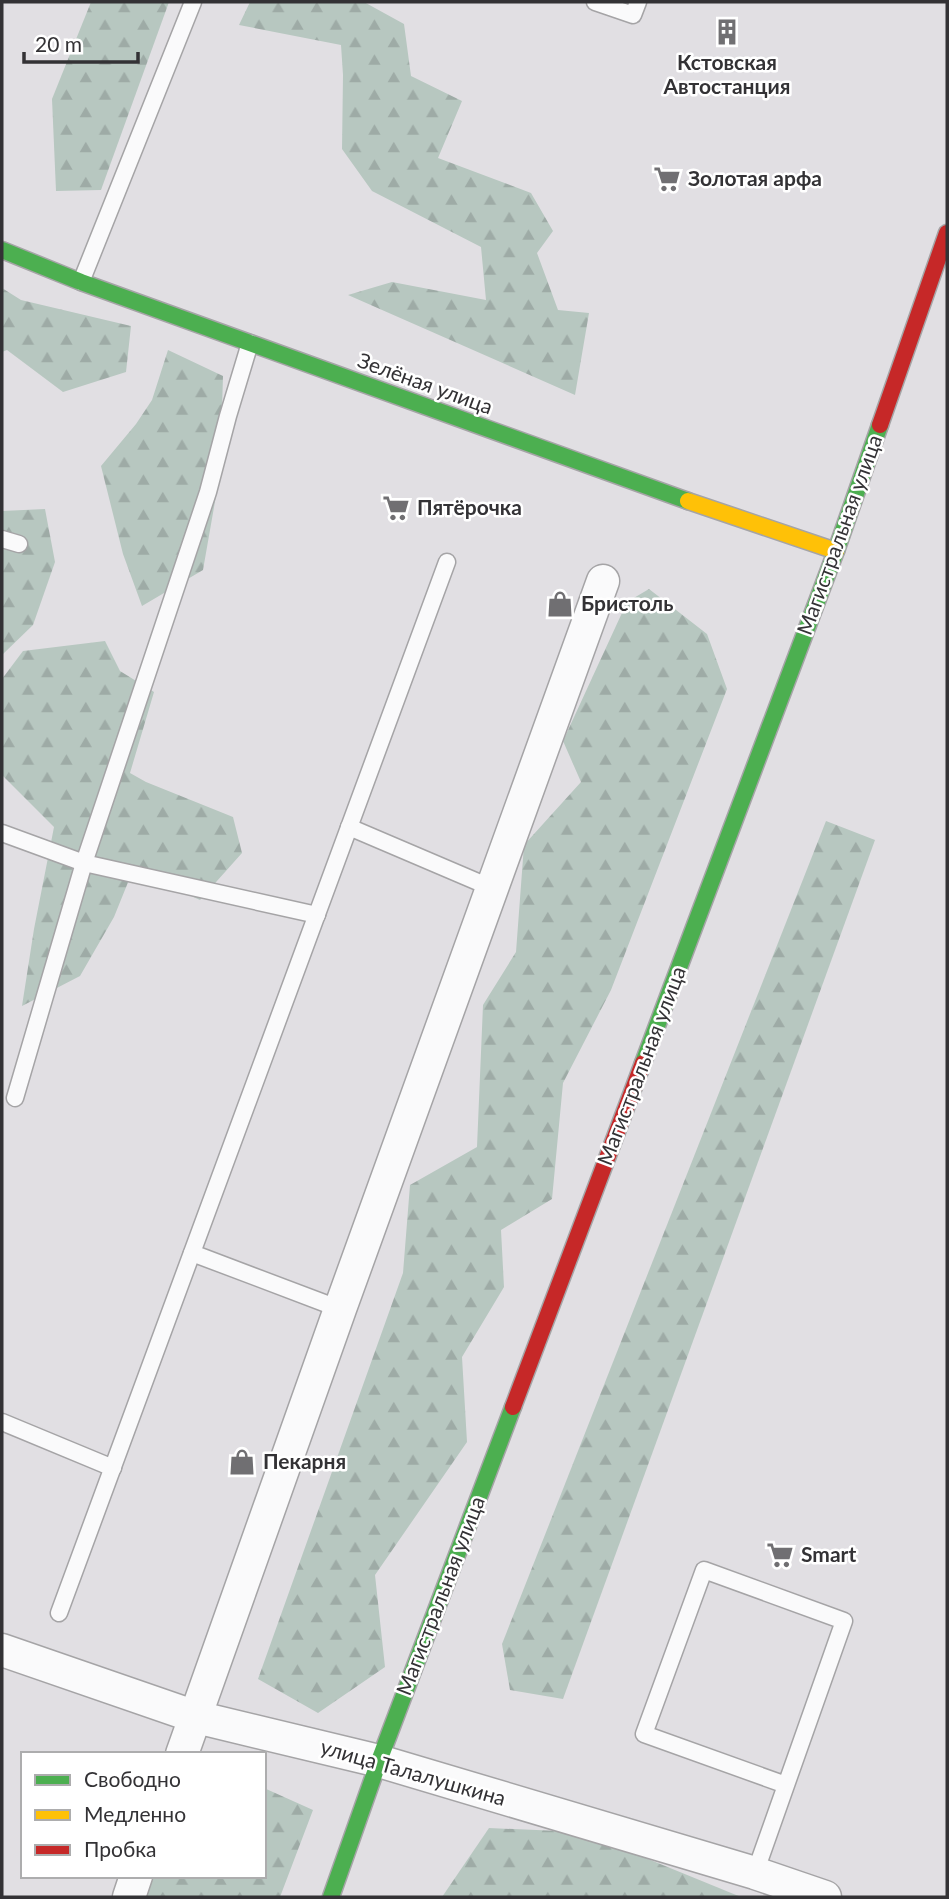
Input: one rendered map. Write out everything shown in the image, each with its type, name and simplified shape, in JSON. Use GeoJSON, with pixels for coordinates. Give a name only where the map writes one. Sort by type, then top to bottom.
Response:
{"type":"FeatureCollection","features":[{"type":"Feature","properties":{"kind":"main road","name":"Магистральная улица"},"geometry":{"type":"LineString","coordinates":[[331,1897],[379,1761],[836,551],[947,233]]}},
{"type":"Feature","properties":{"kind":"main road","name":"Зелёная улица"},"geometry":{"type":"LineString","coordinates":[[2,250],[81,282],[634,483],[836,551]]}},
{"type":"Feature","properties":{"kind":"street"},"geometry":{"type":"LineString","coordinates":[[183,1752],[603,581]]}},
{"type":"Feature","properties":{"kind":"street","name":"улица Талалушкина"},"geometry":{"type":"LineString","coordinates":[[2,1650],[196,1717],[379,1761],[755,1873],[825,1897]]}},
{"type":"Feature","properties":{"kind":"street"},"geometry":{"type":"LineString","coordinates":[[128,1897],[135,1878]]}},
{"type":"Feature","properties":{"kind":"lane"},"geometry":{"type":"LineString","coordinates":[[81,282],[193,2]]}},
{"type":"Feature","properties":{"kind":"lane"},"geometry":{"type":"LineString","coordinates":[[595,2],[633,15],[638,2]]}},
{"type":"Feature","properties":{"kind":"lane"},"geometry":{"type":"LineString","coordinates":[[15,1098],[83,863],[208,492],[250,343]]}},
{"type":"Feature","properties":{"kind":"lane"},"geometry":{"type":"LineString","coordinates":[[2,539],[19,544]]}},
{"type":"Feature","properties":{"kind":"lane"},"geometry":{"type":"LineString","coordinates":[[59,1613],[447,562]]}},
{"type":"Feature","properties":{"kind":"lane"},"geometry":{"type":"LineString","coordinates":[[349,827],[492,888]]}},
{"type":"Feature","properties":{"kind":"lane"},"geometry":{"type":"LineString","coordinates":[[2,833],[83,863],[317,915]]}},
{"type":"Feature","properties":{"kind":"lane"},"geometry":{"type":"LineString","coordinates":[[192,1253],[340,1309]]}},
{"type":"Feature","properties":{"kind":"lane"},"geometry":{"type":"LineString","coordinates":[[2,1422],[113,1468]]}},
{"type":"Feature","properties":{"kind":"lane"},"geometry":{"type":"LineString","coordinates":[[755,1873],[844,1621],[704,1570],[644,1734],[786,1785]]}},
{"type":"Feature","properties":{"kind":"green space"},"geometry":{"type":"Polygon","coordinates":[[[91,2],[169,2],[101,190],[56,191],[52,99],[91,2]]]}},
{"type":"Feature","properties":{"kind":"green space"},"geometry":{"type":"Polygon","coordinates":[[[250,2],[364,2],[404,24],[411,76],[462,101],[438,158],[531,193],[553,231],[537,253],[558,310],[589,313],[575,395],[348,295],[392,282],[486,300],[481,247],[372,191],[342,149],[341,45],[239,25],[250,2]]]}},
{"type":"Feature","properties":{"kind":"green space"},"geometry":{"type":"Polygon","coordinates":[[[2,288],[21,300],[131,326],[126,372],[63,392],[7,350],[2,352],[2,288]]]}},
{"type":"Feature","properties":{"kind":"green space"},"geometry":{"type":"Polygon","coordinates":[[[168,350],[223,376],[220,473],[203,570],[142,606],[123,554],[101,466],[152,400],[168,350]]]}},
{"type":"Feature","properties":{"kind":"green space"},"geometry":{"type":"Polygon","coordinates":[[[45,509],[55,562],[33,625],[2,655],[2,511],[45,509]]]}},
{"type":"Feature","properties":{"kind":"green space"},"geometry":{"type":"Polygon","coordinates":[[[649,589],[707,634],[727,689],[611,990],[563,1083],[552,1199],[501,1230],[504,1287],[462,1357],[467,1442],[375,1575],[385,1667],[318,1713],[258,1679],[403,1273],[410,1185],[477,1147],[483,1005],[516,952],[524,845],[581,782],[563,741],[627,602],[649,589]]]}},
{"type":"Feature","properties":{"kind":"green space"},"geometry":{"type":"Polygon","coordinates":[[[105,641],[120,671],[154,692],[130,773],[233,817],[242,853],[200,900],[133,870],[114,917],[80,976],[22,1006],[54,827],[2,775],[2,679],[23,651],[105,641]]]}},
{"type":"Feature","properties":{"kind":"green space"},"geometry":{"type":"Polygon","coordinates":[[[826,821],[875,840],[563,1699],[510,1690],[502,1644],[826,821]]]}},
{"type":"Feature","properties":{"kind":"green space"},"geometry":{"type":"Polygon","coordinates":[[[266,1789],[313,1810],[280,1897],[145,1897],[152,1878],[266,1878],[266,1789]]]}},
{"type":"Feature","properties":{"kind":"green space"},"geometry":{"type":"Polygon","coordinates":[[[489,1828],[582,1832],[741,1897],[442,1897],[489,1828]]]}},
{"type":"Feature","properties":{"kind":"traffic: fast"},"geometry":{"type":"LineString","coordinates":[[2,250],[81,282],[688,501]]}},
{"type":"Feature","properties":{"kind":"traffic: fast"},"geometry":{"type":"LineString","coordinates":[[643,1063],[836,551],[880,425]]}},
{"type":"Feature","properties":{"kind":"traffic: fast"},"geometry":{"type":"LineString","coordinates":[[331,1897],[379,1761],[513,1407]]}},
{"type":"Feature","properties":{"kind":"traffic: slow"},"geometry":{"type":"LineString","coordinates":[[688,501],[836,551]]}},
{"type":"Feature","properties":{"kind":"traffic: jam"},"geometry":{"type":"LineString","coordinates":[[880,425],[947,233]]}},
{"type":"Feature","properties":{"kind":"traffic: jam"},"geometry":{"type":"LineString","coordinates":[[513,1407],[643,1063]]}},
{"type":"Feature","properties":{"kind":"place","name":"Кстовская Автостанция"},"geometry":{"type":"Point","coordinates":[727,32]}},
{"type":"Feature","properties":{"kind":"place","name":"Золотая арфа"},"geometry":{"type":"Point","coordinates":[667,179]}},
{"type":"Feature","properties":{"kind":"place","name":"Пятёрочка"},"geometry":{"type":"Point","coordinates":[396,508]}},
{"type":"Feature","properties":{"kind":"place","name":"Бристоль"},"geometry":{"type":"Point","coordinates":[560,604]}},
{"type":"Feature","properties":{"kind":"place","name":"Пекарня"},"geometry":{"type":"Point","coordinates":[242,1462]}},
{"type":"Feature","properties":{"kind":"place","name":"Smart"},"geometry":{"type":"Point","coordinates":[780,1555]}}]}
